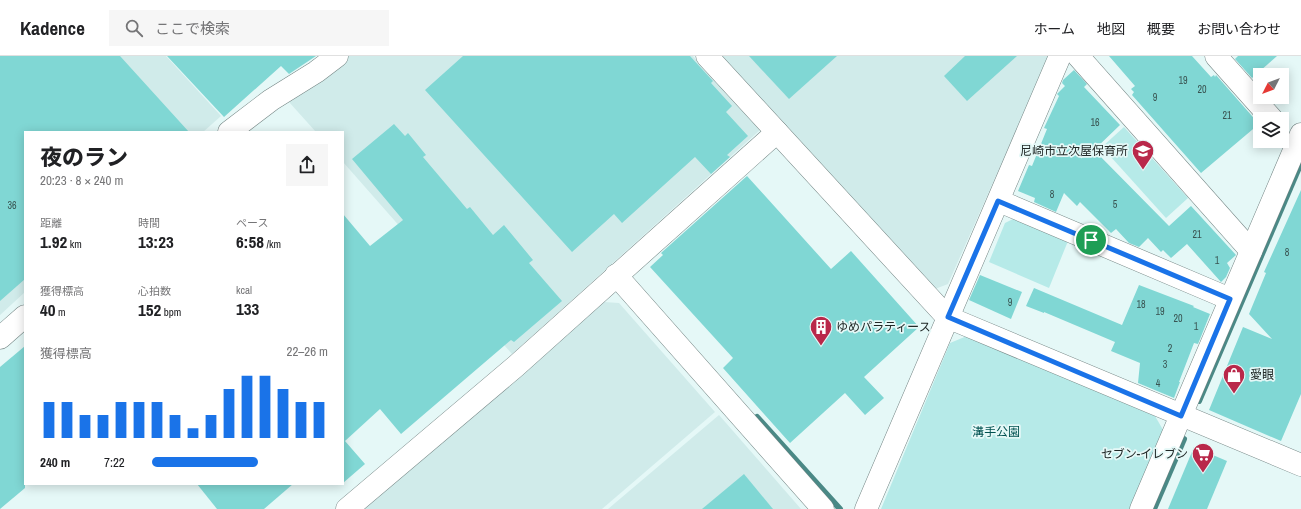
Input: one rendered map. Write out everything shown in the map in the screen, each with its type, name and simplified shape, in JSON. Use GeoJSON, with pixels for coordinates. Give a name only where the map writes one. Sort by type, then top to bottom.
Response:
{"type":"FeatureCollection","features":[{"type":"Feature","properties":{"kind":"street"},"geometry":{"type":"LineString","coordinates":[[230,131],[271,100],[316,72],[337,56]]}},
{"type":"Feature","properties":{"kind":"street"},"geometry":{"type":"LineString","coordinates":[[707,56],[948,317],[1181,416],[1301,465]]}},
{"type":"Feature","properties":{"kind":"street"},"geometry":{"type":"LineString","coordinates":[[866,509],[1060,56]]}},
{"type":"Feature","properties":{"kind":"street"},"geometry":{"type":"LineString","coordinates":[[1078,56],[1251,251]]}},
{"type":"Feature","properties":{"kind":"street"},"geometry":{"type":"LineString","coordinates":[[1216,56],[1266,112]]}},
{"type":"Feature","properties":{"kind":"street"},"geometry":{"type":"LineString","coordinates":[[347,509],[516,366],[777,132]]}},
{"type":"Feature","properties":{"kind":"street"},"geometry":{"type":"LineString","coordinates":[[1141,509],[1251,251],[1293,137]]}},
{"type":"Feature","properties":{"kind":"street"},"geometry":{"type":"LineString","coordinates":[[998,201],[1230,299]]}},
{"type":"Feature","properties":{"kind":"street"},"geometry":{"type":"LineString","coordinates":[[616,275],[823,509]]}},
{"type":"Feature","properties":{"kind":"street"},"geometry":{"type":"LineString","coordinates":[[0,338],[24,317]]}},
{"type":"Feature","properties":{"kind":"shaded area"},"geometry":{"type":"Polygon","coordinates":[[[0,56],[166,56],[221,116],[204,131],[24,131],[24,293],[0,315],[0,56]]]}},
{"type":"Feature","properties":{"kind":"shaded area"},"geometry":{"type":"Polygon","coordinates":[[[348,56],[693,56],[760,130],[512,354],[344,163],[344,131],[315,131],[289,102],[348,56]]]}},
{"type":"Feature","properties":{"kind":"shaded area"},"geometry":{"type":"Polygon","coordinates":[[[716,56],[1049,56],[948,284],[935,289],[716,56]]]}},
{"type":"Feature","properties":{"kind":"shaded area"},"geometry":{"type":"Polygon","coordinates":[[[604,302],[619,303],[715,412],[602,509],[362,509],[604,302]]]}},
{"type":"Feature","properties":{"kind":"shaded area"},"geometry":{"type":"Polygon","coordinates":[[[719,415],[801,509],[608,509],[719,415]]]}},
{"type":"Feature","properties":{"kind":"green space"},"geometry":{"type":"Polygon","coordinates":[[[1124,127],[1188,198],[1166,218],[1102,147],[1124,127]]]}},
{"type":"Feature","properties":{"kind":"green space"},"geometry":{"type":"Polygon","coordinates":[[[1013,219],[1068,241],[1049,288],[989,262],[1005,223],[1013,219]]]}},
{"type":"Feature","properties":{"kind":"green space","name":"溝手公園"},"geometry":{"type":"Polygon","coordinates":[[[967,336],[1155,416],[1166,435],[1134,509],[881,509],[950,343],[967,336]]]}},
{"type":"Feature","properties":{"kind":"building"},"geometry":{"type":"Polygon","coordinates":[[[0,56],[120,56],[188,131],[24,131],[24,280],[0,301],[0,56]]]}},
{"type":"Feature","properties":{"kind":"building"},"geometry":{"type":"Polygon","coordinates":[[[167,56],[316,56],[289,74],[281,66],[224,117],[167,56]]]}},
{"type":"Feature","properties":{"kind":"building"},"geometry":{"type":"Polygon","coordinates":[[[463,56],[690,56],[713,81],[711,83],[732,106],[726,112],[748,136],[727,155],[730,157],[711,174],[695,157],[622,223],[614,214],[572,252],[425,90],[463,56]]]}},
{"type":"Feature","properties":{"kind":"building"},"geometry":{"type":"Polygon","coordinates":[[[749,56],[837,56],[789,99],[749,56]]]}},
{"type":"Feature","properties":{"kind":"building"},"geometry":{"type":"Polygon","coordinates":[[[965,56],[1017,56],[967,101],[944,76],[965,56]]]}},
{"type":"Feature","properties":{"kind":"building"},"geometry":{"type":"Polygon","coordinates":[[[1109,56],[1192,56],[1211,77],[1214,75],[1215,77],[1216,75],[1253,117],[1253,129],[1201,173],[1132,95],[1134,92],[1131,89],[1135,86],[1109,56]]]}},
{"type":"Feature","properties":{"kind":"building"},"geometry":{"type":"Polygon","coordinates":[[[1238,56],[1277,56],[1263,68],[1253,68],[1252,78],[1235,59],[1238,56]]]}},
{"type":"Feature","properties":{"kind":"building"},"geometry":{"type":"Polygon","coordinates":[[[1074,70],[1087,84],[1084,87],[1120,125],[1094,150],[1169,226],[1191,206],[1236,255],[1227,263],[1230,268],[1226,277],[1221,282],[1187,244],[1171,258],[1163,250],[1161,252],[1148,238],[1139,247],[1129,243],[1116,229],[1111,233],[1080,202],[1077,206],[1064,193],[1056,212],[1034,202],[1035,198],[1018,191],[1029,165],[1032,166],[1047,129],[1044,128],[1059,96],[1057,94],[1065,86],[1062,83],[1063,80],[1074,70]]]}},
{"type":"Feature","properties":{"kind":"building"},"geometry":{"type":"Polygon","coordinates":[[[394,124],[405,136],[408,133],[426,155],[423,157],[467,209],[470,207],[493,235],[504,225],[533,260],[529,263],[562,301],[514,342],[511,340],[401,434],[380,409],[345,441],[365,464],[344,482],[344,215],[370,246],[403,220],[352,159],[394,124]]]}},
{"type":"Feature","properties":{"kind":"building"},"geometry":{"type":"Polygon","coordinates":[[[747,176],[831,269],[851,251],[919,327],[864,377],[884,398],[865,415],[845,393],[790,443],[723,368],[733,358],[650,267],[663,255],[661,253],[747,176]]]}},
{"type":"Feature","properties":{"kind":"building"},"geometry":{"type":"Polygon","coordinates":[[[1301,190],[1301,394],[1281,441],[1209,410],[1243,327],[1272,339],[1249,314],[1266,273],[1264,272],[1301,190]]]}},
{"type":"Feature","properties":{"kind":"building"},"geometry":{"type":"Polygon","coordinates":[[[980,275],[1022,292],[1011,319],[969,300],[980,275]]]}},
{"type":"Feature","properties":{"kind":"building"},"geometry":{"type":"Polygon","coordinates":[[[1139,285],[1194,306],[1193,307],[1210,314],[1198,344],[1194,343],[1174,398],[1138,383],[1140,363],[1111,351],[1115,342],[1026,306],[1034,288],[1122,325],[1139,285]]]}},
{"type":"Feature","properties":{"kind":"building"},"geometry":{"type":"Polygon","coordinates":[[[24,347],[25,488],[0,509],[0,367],[24,347]]]}},
{"type":"Feature","properties":{"kind":"building","name":"セブン-イレブン"},"geometry":{"type":"Polygon","coordinates":[[[1194,447],[1227,461],[1207,509],[1168,509],[1194,447]]]}},
{"type":"Feature","properties":{"kind":"building"},"geometry":{"type":"Polygon","coordinates":[[[744,474],[773,509],[702,509],[744,474]]]}},
{"type":"Feature","properties":{"kind":"building"},"geometry":{"type":"Polygon","coordinates":[[[198,485],[292,485],[264,509],[217,509],[198,485]]]}},
{"type":"Feature","properties":{"kind":"waterway"},"geometry":{"type":"LineString","coordinates":[[1199,401],[1301,163]]}},
{"type":"Feature","properties":{"kind":"waterway"},"geometry":{"type":"LineString","coordinates":[[757,417],[840,509]]}},
{"type":"Feature","properties":{"kind":"waterway"},"geometry":{"type":"LineString","coordinates":[[1154,509],[1184,439]]}},
{"type":"Feature","properties":{"kind":"place","name":"尼崎市立次屋保育所"},"geometry":{"type":"Point","coordinates":[1143,170]}},
{"type":"Feature","properties":{"kind":"place","name":"ゆめパラティース"},"geometry":{"type":"Point","coordinates":[821,346]}},
{"type":"Feature","properties":{"kind":"place","name":"愛眼"},"geometry":{"type":"Point","coordinates":[1234,394]}},
{"type":"Feature","properties":{"kind":"place","name":"セブン-イレブン"},"geometry":{"type":"Point","coordinates":[1203,474]}},
{"type":"Feature","properties":{"kind":"route"},"geometry":{"type":"LineString","coordinates":[[998,201],[1091,240],[1230,299],[1181,416],[948,317],[998,201]]}}]}
